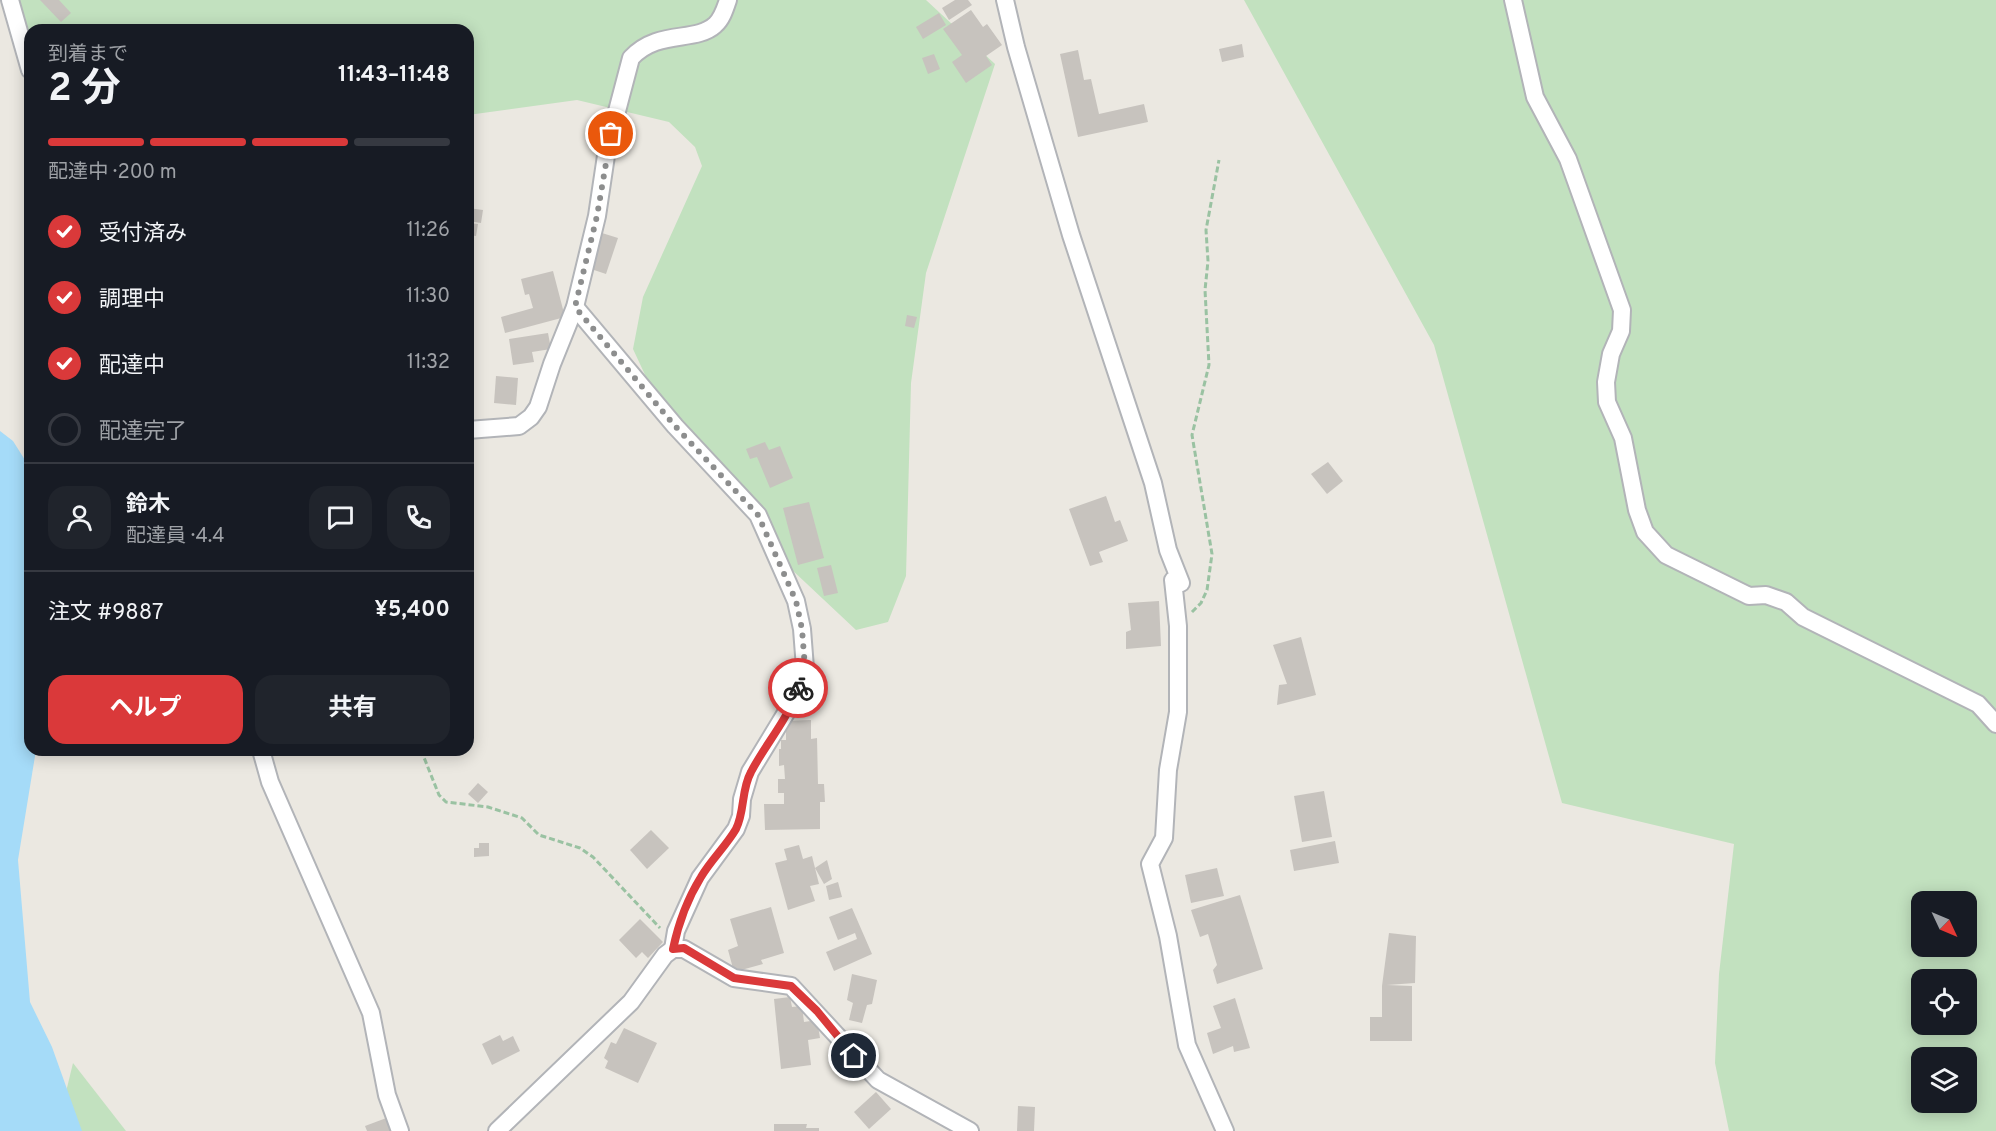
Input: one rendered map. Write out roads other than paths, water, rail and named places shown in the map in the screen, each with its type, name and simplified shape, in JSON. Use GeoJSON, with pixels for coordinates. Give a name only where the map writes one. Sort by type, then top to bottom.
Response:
{"type":"FeatureCollection","features":[{"type":"Feature","properties":{"kind":"street"},"geometry":{"type":"LineString","coordinates":[[10,0],[24,49]]}},
{"type":"Feature","properties":{"kind":"street"},"geometry":{"type":"LineString","coordinates":[[474,430],[519,426],[531,417],[538,407],[575,307],[597,216],[607,149],[631,58],[642,47],[655,41],[713,27],[722,17],[728,0]]}},
{"type":"Feature","properties":{"kind":"street"},"geometry":{"type":"LineString","coordinates":[[1005,0],[1016,47],[1071,234],[1106,348],[1154,483],[1168,550],[1181,583],[1173,580],[1178,626],[1178,712],[1168,770],[1164,838],[1150,864],[1168,936],[1187,1045],[1225,1131]]}},
{"type":"Feature","properties":{"kind":"street"},"geometry":{"type":"LineString","coordinates":[[1513,0],[1534,98],[1568,159],[1622,310],[1621,331],[1611,354],[1606,382],[1607,402],[1623,438],[1637,510],[1645,532],[1666,555],[1749,596],[1766,595],[1786,602],[1803,617],[1978,704],[1996,724]]}},
{"type":"Feature","properties":{"kind":"street"},"geometry":{"type":"LineString","coordinates":[[497,1131],[631,1002],[674,946],[676,931],[700,878],[738,823],[750,772],[795,698],[805,668],[802,629],[796,601],[758,515],[675,426],[575,307]]}},
{"type":"Feature","properties":{"kind":"street"},"geometry":{"type":"LineString","coordinates":[[263,756],[270,783],[371,1013],[387,1095],[400,1131]]}},
{"type":"Feature","properties":{"kind":"street"},"geometry":{"type":"LineString","coordinates":[[674,946],[684,948],[734,978],[791,986],[817,1011],[842,1044],[878,1080],[970,1131]]}},
{"type":"Feature","properties":{"kind":"water"},"geometry":{"type":"Polygon","coordinates":[[[0,431],[13,441],[24,458],[24,756],[35,756],[18,860],[30,1002],[52,1047],[82,1131],[0,1131],[0,431]]]}}]}
